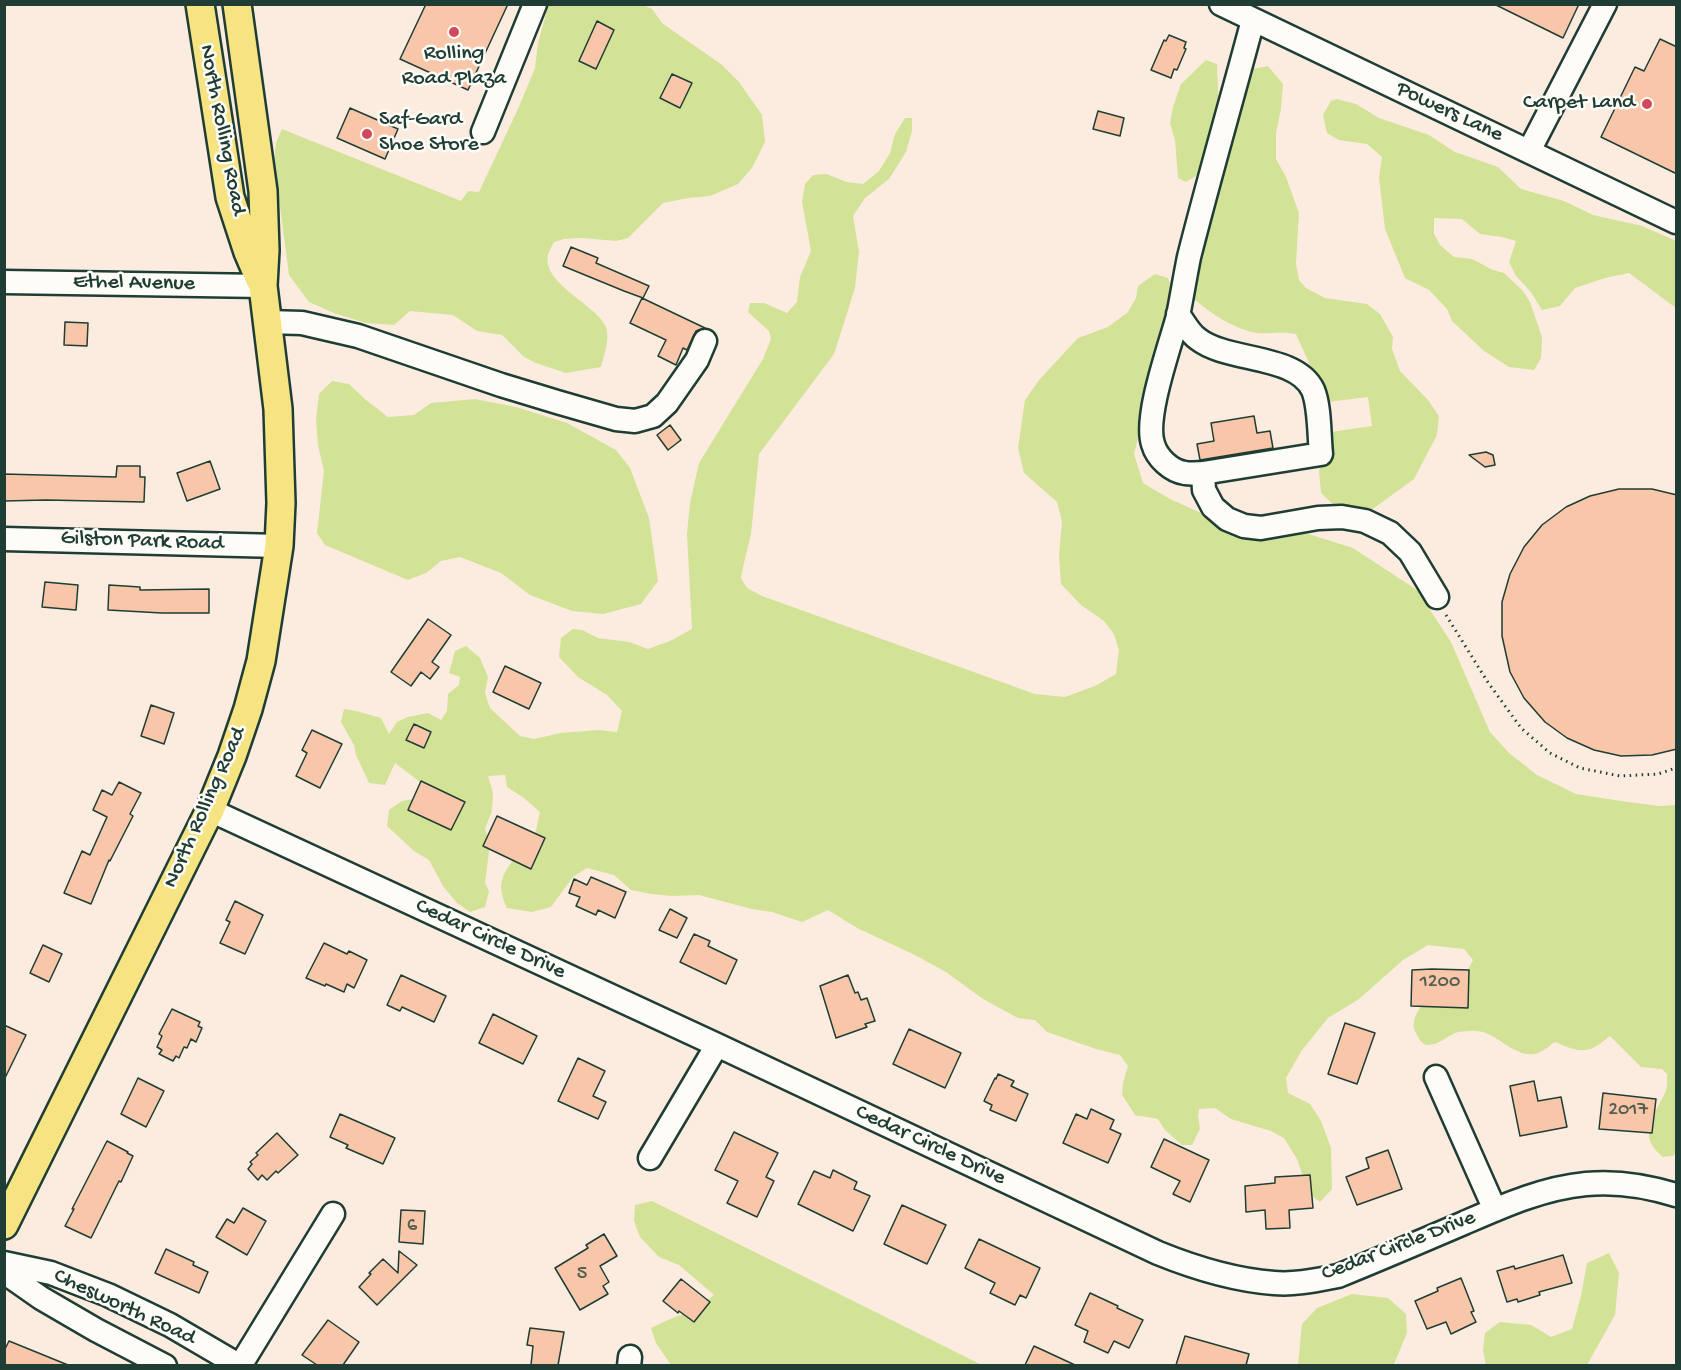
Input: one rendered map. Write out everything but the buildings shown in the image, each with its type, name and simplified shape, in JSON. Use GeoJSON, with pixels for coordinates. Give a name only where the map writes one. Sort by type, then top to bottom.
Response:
{"type":"FeatureCollection","features":[{"type":"Feature","properties":{"kind":"main road","name":"North Rolling Road"},"geometry":{"type":"LineString","coordinates":[[200,4],[230,197],[248,252],[263,286]]}},
{"type":"Feature","properties":{"kind":"main road","name":"North Rolling Road"},"geometry":{"type":"LineString","coordinates":[[4,1225],[210,810],[232,756],[261,661],[279,546],[281,503],[278,409],[263,286],[265,250],[263,191],[237,4]]}},
{"type":"Feature","properties":{"kind":"street"},"geometry":{"type":"LineString","coordinates":[[483,132],[535,4]]}},
{"type":"Feature","properties":{"kind":"street","name":"Powers Lane"},"geometry":{"type":"LineString","coordinates":[[1221,4],[1677,222]]}},
{"type":"Feature","properties":{"kind":"street"},"geometry":{"type":"LineString","coordinates":[[1529,151],[1605,4]]}},
{"type":"Feature","properties":{"kind":"street"},"geometry":{"type":"LineString","coordinates":[[1178,314],[1197,339],[1213,347],[1285,367],[1299,375],[1308,384],[1316,402],[1321,454],[1203,473],[1184,473],[1168,466],[1159,456],[1153,445],[1151,433],[1151,420],[1178,314],[1189,259],[1253,20]]}},
{"type":"Feature","properties":{"kind":"street","name":"Ethel Avenue"},"geometry":{"type":"LineString","coordinates":[[4,282],[263,286]]}},
{"type":"Feature","properties":{"kind":"street"},"geometry":{"type":"LineString","coordinates":[[267,322],[302,323],[358,336],[557,402],[616,419],[635,421],[653,416],[667,403],[697,360],[705,341]]}},
{"type":"Feature","properties":{"kind":"street"},"geometry":{"type":"LineString","coordinates":[[1203,473],[1204,490],[1213,507],[1227,519],[1245,526],[1261,528],[1318,518],[1342,517],[1365,521],[1390,533],[1410,552],[1437,597]]}},
{"type":"Feature","properties":{"kind":"street","name":"Gilston Park Road"},"geometry":{"type":"LineString","coordinates":[[4,538],[279,546]]}},
{"type":"Feature","properties":{"kind":"street","name":"Cedar Circle Drive"},"geometry":{"type":"LineString","coordinates":[[210,810],[1158,1253],[1196,1268],[1233,1277],[1275,1283],[1313,1281],[1338,1276],[1495,1210],[1559,1188],[1587,1184],[1622,1184],[1652,1188],[1677,1195]]}},
{"type":"Feature","properties":{"kind":"street"},"geometry":{"type":"LineString","coordinates":[[650,1158],[717,1045]]}},
{"type":"Feature","properties":{"kind":"street"},"geometry":{"type":"LineString","coordinates":[[1436,1077],[1495,1210]]}},
{"type":"Feature","properties":{"kind":"street"},"geometry":{"type":"LineString","coordinates":[[240,1365],[333,1214]]}},
{"type":"Feature","properties":{"kind":"street","name":"Chesworth Road"},"geometry":{"type":"LineString","coordinates":[[4,1263],[51,1273],[108,1295],[170,1325],[240,1365]]}},
{"type":"Feature","properties":{"kind":"street","name":"Chesworth Road"},"geometry":{"type":"LineString","coordinates":[[4,1272],[96,1330],[165,1365]]}},
{"type":"Feature","properties":{"kind":"path"},"geometry":{"type":"LineString","coordinates":[[1437,597],[1487,681],[1521,728],[1550,753],[1580,768],[1620,776],[1658,774],[1677,768]]}},
{"type":"Feature","properties":{"kind":"green space"},"geometry":{"type":"Polygon","coordinates":[[[549,4],[641,4],[652,9],[662,23],[722,65],[739,82],[762,115],[765,142],[752,168],[738,184],[710,196],[663,203],[628,238],[616,241],[582,238],[554,242],[548,255],[548,265],[553,275],[560,284],[599,317],[607,330],[601,367],[566,373],[536,363],[524,357],[502,335],[477,331],[453,315],[410,311],[394,325],[366,323],[309,302],[289,275],[274,162],[276,143],[282,129],[461,201],[468,191],[479,192],[518,109],[535,68],[538,43],[549,4]]]}},
{"type":"Feature","properties":{"kind":"green space"},"geometry":{"type":"Polygon","coordinates":[[[1206,60],[1217,64],[1219,116],[1211,142],[1196,176],[1186,182],[1178,178],[1175,140],[1170,123],[1181,84],[1206,60]]]}},
{"type":"Feature","properties":{"kind":"green space"},"geometry":{"type":"Polygon","coordinates":[[[1268,66],[1283,84],[1276,133],[1276,159],[1286,177],[1299,213],[1296,264],[1299,280],[1306,288],[1325,298],[1367,304],[1380,314],[1393,337],[1392,349],[1400,371],[1428,400],[1439,416],[1437,435],[1414,479],[1365,514],[1337,508],[1321,493],[1319,470],[1328,454],[1331,432],[1372,426],[1368,397],[1327,402],[1318,388],[1296,334],[1258,333],[1239,328],[1211,312],[1187,293],[1241,86],[1252,69],[1268,66]]]}},
{"type":"Feature","properties":{"kind":"green space"},"geometry":{"type":"Polygon","coordinates":[[[1337,99],[1356,104],[1379,118],[1429,135],[1455,152],[1498,167],[1521,189],[1564,201],[1593,215],[1642,226],[1676,241],[1676,308],[1629,273],[1575,288],[1560,306],[1542,310],[1531,292],[1516,276],[1509,262],[1516,241],[1480,234],[1462,219],[1434,218],[1434,234],[1440,245],[1454,257],[1472,259],[1504,273],[1523,291],[1530,302],[1542,337],[1541,358],[1534,370],[1509,367],[1484,351],[1452,321],[1447,309],[1429,290],[1405,278],[1385,229],[1379,177],[1382,157],[1367,144],[1339,140],[1327,133],[1323,115],[1331,101],[1337,99]]]}},
{"type":"Feature","properties":{"kind":"green space"},"geometry":{"type":"Polygon","coordinates":[[[905,118],[912,118],[912,131],[906,152],[889,179],[865,198],[853,216],[859,252],[855,288],[834,354],[759,454],[751,534],[741,578],[747,588],[762,596],[1035,694],[1065,697],[1095,686],[1116,674],[1119,650],[1114,634],[1104,621],[1081,605],[1061,584],[1059,555],[1062,522],[1057,502],[1024,473],[1018,448],[1025,400],[1039,380],[1078,338],[1108,327],[1128,312],[1136,298],[1138,286],[1155,274],[1168,278],[1174,295],[1134,454],[1143,483],[1170,499],[1219,521],[1299,531],[1353,548],[1417,590],[1451,642],[1490,732],[1509,753],[1537,775],[1576,794],[1660,806],[1676,805],[1676,1152],[1673,1156],[1663,1157],[1650,1141],[1649,1134],[1652,1118],[1666,1091],[1667,1074],[1662,1069],[1641,1067],[1610,1036],[1589,1049],[1578,1050],[1555,1042],[1542,1051],[1532,1054],[1524,1054],[1492,1036],[1477,1031],[1458,1032],[1432,1045],[1422,1043],[1414,1028],[1415,1018],[1430,998],[1460,985],[1473,960],[1464,949],[1428,945],[1403,960],[1359,999],[1328,1018],[1302,1050],[1286,1078],[1288,1093],[1310,1104],[1321,1121],[1331,1148],[1332,1189],[1320,1202],[1309,1194],[1297,1159],[1284,1138],[1271,1131],[1231,1119],[1215,1108],[1199,1109],[1200,1129],[1192,1145],[1182,1145],[1165,1130],[1158,1119],[1136,1116],[1122,1095],[1128,1066],[1120,1055],[1047,1032],[1035,1020],[1018,1018],[983,999],[946,972],[859,929],[828,910],[802,922],[772,912],[699,895],[672,896],[631,890],[614,875],[587,868],[573,877],[551,907],[532,912],[507,908],[502,894],[502,879],[515,859],[533,844],[540,812],[507,787],[505,775],[488,776],[493,793],[492,811],[485,829],[490,844],[485,883],[489,891],[485,907],[470,912],[457,903],[443,886],[429,860],[414,851],[387,826],[389,810],[402,801],[437,795],[395,763],[385,785],[369,783],[356,755],[354,745],[341,722],[344,709],[381,718],[389,734],[397,722],[408,717],[428,713],[441,720],[447,711],[448,694],[459,685],[460,677],[449,673],[455,651],[466,646],[480,658],[488,677],[485,693],[490,708],[520,736],[534,739],[561,733],[598,730],[617,732],[622,711],[607,695],[578,677],[559,657],[561,638],[573,629],[582,630],[598,638],[629,642],[648,649],[670,641],[692,629],[687,534],[690,503],[699,463],[763,359],[771,339],[769,331],[748,312],[750,303],[764,303],[787,313],[797,302],[800,277],[811,251],[802,202],[805,184],[813,175],[826,174],[847,182],[863,184],[879,171],[890,153],[895,134],[905,118]]]}},
{"type":"Feature","properties":{"kind":"green space"},"geometry":{"type":"Polygon","coordinates":[[[332,381],[349,384],[388,417],[414,415],[431,403],[475,399],[516,407],[567,423],[616,450],[630,468],[649,518],[658,581],[641,604],[603,614],[572,611],[530,595],[501,573],[460,557],[441,561],[426,573],[408,580],[325,545],[317,533],[324,471],[318,445],[316,419],[319,394],[332,381]]]}},
{"type":"Feature","properties":{"kind":"green space"},"geometry":{"type":"Polygon","coordinates":[[[652,1201],[982,1365],[671,1365],[656,1343],[651,1328],[696,1309],[714,1295],[679,1265],[659,1257],[640,1237],[634,1221],[635,1205],[652,1201]]]}},
{"type":"Feature","properties":{"kind":"green space"},"geometry":{"type":"Polygon","coordinates":[[[1609,1253],[1619,1273],[1615,1315],[1587,1365],[1486,1365],[1483,1350],[1485,1333],[1500,1322],[1531,1325],[1551,1337],[1572,1329],[1587,1263],[1609,1253]]]}},
{"type":"Feature","properties":{"kind":"green space"},"geometry":{"type":"Polygon","coordinates":[[[1352,1294],[1388,1298],[1406,1314],[1407,1333],[1394,1364],[1392,1366],[1298,1365],[1302,1324],[1317,1308],[1352,1294]]]}},
{"type":"Feature","properties":{"kind":"place","name":"Rolling Road Plaza"},"geometry":{"type":"Point","coordinates":[454,32]}},
{"type":"Feature","properties":{"kind":"place","name":"Carpet Land"},"geometry":{"type":"Point","coordinates":[1647,104]}},
{"type":"Feature","properties":{"kind":"place","name":"Saf-Gard Shoe Store"},"geometry":{"type":"Point","coordinates":[367,134]}}]}
